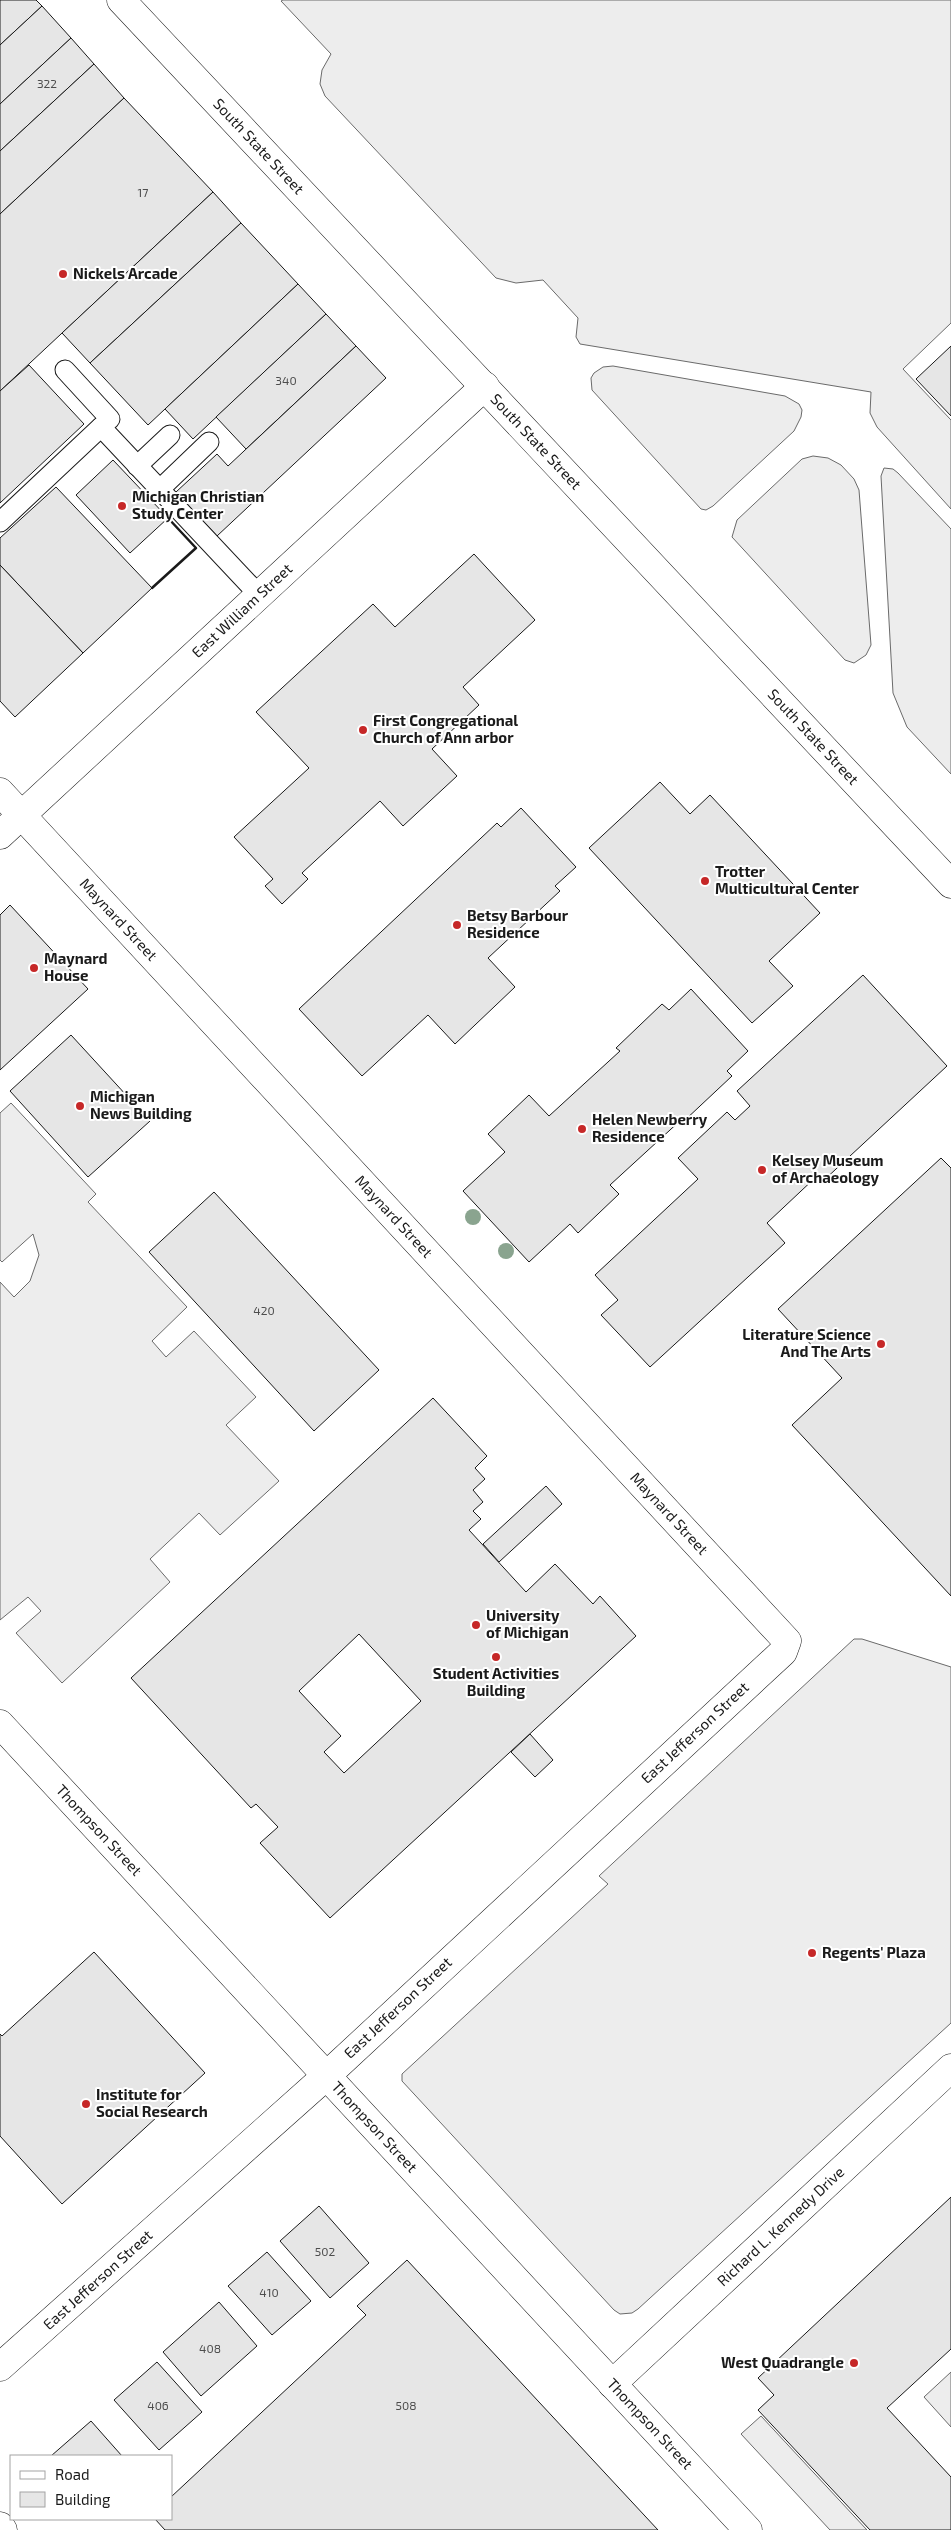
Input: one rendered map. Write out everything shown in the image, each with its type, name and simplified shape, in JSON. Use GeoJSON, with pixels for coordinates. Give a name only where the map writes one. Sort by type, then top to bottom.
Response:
{"type":"FeatureCollection","features":[{"type":"Feature","properties":{"kind":"street","name":"South State Street"},"geometry":{"type":"LineString","coordinates":[[121,0],[951,884]]}},
{"type":"Feature","properties":{"kind":"street","name":"East William Street"},"geometry":{"type":"LineString","coordinates":[[0,835],[485,386]]}},
{"type":"Feature","properties":{"kind":"street","name":"Maynard Street"},"geometry":{"type":"LineString","coordinates":[[0,792],[787,1641]]}},
{"type":"Feature","properties":{"kind":"street","name":"East Jefferson Street"},"geometry":{"type":"LineString","coordinates":[[0,2367],[325,2077],[783,1652],[787,1641]]}},
{"type":"Feature","properties":{"kind":"street","name":"Thompson Street"},"geometry":{"type":"LineString","coordinates":[[0,1724],[325,2077],[748,2530]]}},
{"type":"Feature","properties":{"kind":"street","name":"Richard L. Kennedy Drive"},"geometry":{"type":"LineString","coordinates":[[612,2384],[951,2068]]}},
{"type":"Feature","properties":{"kind":"street"},"geometry":{"type":"LineString","coordinates":[[0,2526],[3,2530]]}},
{"type":"Feature","properties":{"kind":"lane"},"geometry":{"type":"LineString","coordinates":[[0,522],[110,419],[65,370]]}},
{"type":"Feature","properties":{"kind":"lane"},"geometry":{"type":"LineString","coordinates":[[101,427],[260,595]]}},
{"type":"Feature","properties":{"kind":"lane"},"geometry":{"type":"LineString","coordinates":[[137,466],[170,434]]}},
{"type":"Feature","properties":{"kind":"lane"},"geometry":{"type":"LineString","coordinates":[[159,490],[209,442]]}},
{"type":"Feature","properties":{"kind":"shaded area"},"geometry":{"type":"Polygon","coordinates":[[[951,0],[951,323],[903,369],[951,420],[951,509],[877,427],[870,413],[871,392],[580,344],[576,337],[578,318],[543,280],[516,283],[496,278],[325,96],[320,84],[322,70],[331,54],[281,1],[951,0]]]}},
{"type":"Feature","properties":{"kind":"shaded area"},"geometry":{"type":"Polygon","coordinates":[[[613,366],[785,396],[799,404],[802,410],[801,417],[794,431],[713,506],[706,510],[701,509],[592,390],[591,378],[594,373],[603,367],[613,366]]]}},
{"type":"Feature","properties":{"kind":"shaded area"},"geometry":{"type":"Polygon","coordinates":[[[813,456],[828,458],[841,465],[854,479],[859,490],[871,645],[866,655],[854,663],[845,660],[732,537],[737,520],[802,459],[813,456]]]}},
{"type":"Feature","properties":{"kind":"shaded area"},"geometry":{"type":"Polygon","coordinates":[[[884,468],[893,469],[898,473],[951,529],[951,774],[907,727],[893,693],[881,476],[884,468]]]}},
{"type":"Feature","properties":{"kind":"shaded area"},"geometry":{"type":"Polygon","coordinates":[[[11,1103],[96,1194],[88,1202],[187,1307],[152,1341],[166,1357],[194,1331],[256,1397],[226,1425],[279,1481],[220,1535],[199,1513],[150,1559],[170,1582],[62,1683],[16,1633],[41,1611],[28,1597],[0,1620],[0,1282],[14,1297],[30,1281],[39,1255],[33,1234],[2,1262],[0,1260],[0,1113],[11,1103]]]}},
{"type":"Feature","properties":{"kind":"shaded area"},"geometry":{"type":"Polygon","coordinates":[[[854,1639],[862,1639],[951,1667],[951,2023],[638,2309],[632,2313],[620,2314],[614,2310],[402,2081],[402,2074],[608,1884],[599,1876],[854,1639]]]}},
{"type":"Feature","properties":{"kind":"shaded area"},"geometry":{"type":"Polygon","coordinates":[[[951,2372],[951,2427],[924,2397],[951,2372]]]}},
{"type":"Feature","properties":{"kind":"shaded area"},"geometry":{"type":"Polygon","coordinates":[[[761,2416],[867,2530],[830,2530],[741,2434],[761,2416]]]}},
{"type":"Feature","properties":{"kind":"building"},"geometry":{"type":"Polygon","coordinates":[[[0,0],[36,0],[42,6],[0,45],[0,0]]]}},
{"type":"Feature","properties":{"kind":"building"},"geometry":{"type":"Polygon","coordinates":[[[42,6],[71,38],[0,104],[0,45],[42,6]]]}},
{"type":"Feature","properties":{"kind":"building"},"geometry":{"type":"Polygon","coordinates":[[[71,38],[94,64],[0,151],[0,104],[71,38]]]}},
{"type":"Feature","properties":{"kind":"building"},"geometry":{"type":"Polygon","coordinates":[[[94,64],[124,98],[0,214],[0,151],[94,64]]]}},
{"type":"Feature","properties":{"kind":"building","name":"Nickels Arcade"},"geometry":{"type":"Polygon","coordinates":[[[124,98],[213,192],[0,391],[0,214],[124,98]]]}},
{"type":"Feature","properties":{"kind":"building"},"geometry":{"type":"Polygon","coordinates":[[[213,192],[241,223],[90,363],[62,333],[213,192]]]}},
{"type":"Feature","properties":{"kind":"building"},"geometry":{"type":"Polygon","coordinates":[[[241,223],[298,284],[148,425],[90,363],[241,223]]]}},
{"type":"Feature","properties":{"kind":"building"},"geometry":{"type":"Polygon","coordinates":[[[298,284],[326,314],[193,439],[165,409],[298,284]]]}},
{"type":"Feature","properties":{"kind":"building"},"geometry":{"type":"Polygon","coordinates":[[[326,314],[356,346],[246,449],[216,417],[326,314]]]}},
{"type":"Feature","properties":{"kind":"building"},"geometry":{"type":"Polygon","coordinates":[[[356,346],[386,378],[217,536],[176,492],[217,454],[228,466],[356,346]]]}},
{"type":"Feature","properties":{"kind":"building"},"geometry":{"type":"Polygon","coordinates":[[[951,346],[951,416],[916,379],[951,346]]]}},
{"type":"Feature","properties":{"kind":"building"},"geometry":{"type":"Polygon","coordinates":[[[29,365],[84,424],[0,503],[0,391],[29,365]]]}},
{"type":"Feature","properties":{"kind":"building","name":"Michigan Christian Study Center"},"geometry":{"type":"Polygon","coordinates":[[[113,460],[168,518],[130,553],[76,495],[113,460]]]}},
{"type":"Feature","properties":{"kind":"building"},"geometry":{"type":"Polygon","coordinates":[[[56,487],[152,588],[83,653],[0,565],[0,538],[56,487]]]}},
{"type":"Feature","properties":{"kind":"building","name":"First Congregational Church of Ann arbor"},"geometry":{"type":"Polygon","coordinates":[[[474,554],[535,620],[463,687],[479,705],[432,749],[457,776],[403,826],[380,801],[302,873],[308,879],[282,904],[265,886],[273,879],[234,837],[309,768],[256,712],[373,604],[395,627],[474,554]]]}},
{"type":"Feature","properties":{"kind":"building"},"geometry":{"type":"Polygon","coordinates":[[[0,565],[83,653],[15,717],[0,701],[0,565]]]}},
{"type":"Feature","properties":{"kind":"building","name":"Trotter Multicultural Center"},"geometry":{"type":"Polygon","coordinates":[[[660,782],[690,814],[710,795],[820,913],[769,961],[793,986],[752,1023],[589,848],[660,782]]]}},
{"type":"Feature","properties":{"kind":"building","name":"Betsy Barbour Residence"},"geometry":{"type":"Polygon","coordinates":[[[521,808],[576,867],[555,886],[560,891],[488,958],[515,987],[455,1044],[428,1015],[362,1076],[299,1009],[497,823],[501,827],[521,808]]]}},
{"type":"Feature","properties":{"kind":"building","name":"Maynard House"},"geometry":{"type":"Polygon","coordinates":[[[10,905],[88,989],[0,1070],[0,915],[10,905]]]}},
{"type":"Feature","properties":{"kind":"building","name":"Kelsey Museum of Archaeology"},"geometry":{"type":"Polygon","coordinates":[[[863,975],[947,1066],[822,1182],[817,1176],[767,1223],[785,1243],[650,1367],[601,1315],[618,1300],[595,1275],[698,1179],[678,1158],[727,1112],[735,1120],[750,1106],[737,1091],[863,975]]]}},
{"type":"Feature","properties":{"kind":"building","name":"Helen Newberry Residence"},"geometry":{"type":"Polygon","coordinates":[[[691,989],[748,1051],[727,1071],[732,1076],[684,1121],[682,1119],[610,1185],[619,1194],[578,1233],[570,1224],[529,1262],[463,1191],[505,1152],[488,1134],[529,1095],[549,1116],[620,1051],[616,1048],[662,1004],[669,1010],[691,989]]]}},
{"type":"Feature","properties":{"kind":"building","name":"Michigan News Building"},"geometry":{"type":"Polygon","coordinates":[[[71,1035],[150,1121],[88,1177],[10,1091],[71,1035]]]}},
{"type":"Feature","properties":{"kind":"building","name":"Literature Science And The Arts"},"geometry":{"type":"Polygon","coordinates":[[[941,1158],[951,1168],[951,1596],[792,1425],[842,1378],[778,1309],[941,1158]]]}},
{"type":"Feature","properties":{"kind":"building"},"geometry":{"type":"Polygon","coordinates":[[[214,1192],[379,1370],[314,1431],[149,1252],[214,1192]]]}},
{"type":"Feature","properties":{"kind":"building","name":"Student Activities Building"},"geometry":{"type":"Polygon","coordinates":[[[433,1398],[487,1456],[475,1468],[485,1479],[473,1490],[483,1502],[473,1511],[481,1519],[469,1530],[526,1592],[555,1564],[593,1604],[600,1596],[636,1636],[330,1918],[260,1843],[278,1827],[256,1804],[251,1808],[131,1678],[433,1398]],[[359,1634],[299,1691],[341,1736],[324,1752],[344,1773],[421,1701],[359,1634]]]}},
{"type":"Feature","properties":{"kind":"building"},"geometry":{"type":"Polygon","coordinates":[[[546,1486],[562,1504],[499,1562],[483,1544],[546,1486]]]}},
{"type":"Feature","properties":{"kind":"building"},"geometry":{"type":"Polygon","coordinates":[[[530,1734],[553,1760],[535,1777],[511,1752],[530,1734]]]}},
{"type":"Feature","properties":{"kind":"building","name":"Institute for Social Research"},"geometry":{"type":"Polygon","coordinates":[[[94,1952],[205,2073],[62,2204],[0,2136],[0,2034],[2,2036],[94,1952]]]}},
{"type":"Feature","properties":{"kind":"building","name":"West Quadrangle"},"geometry":{"type":"Polygon","coordinates":[[[951,2197],[951,2349],[887,2408],[951,2477],[951,2530],[870,2530],[758,2410],[774,2395],[758,2378],[951,2197]]]}},
{"type":"Feature","properties":{"kind":"building"},"geometry":{"type":"Polygon","coordinates":[[[319,2206],[369,2263],[330,2298],[280,2241],[319,2206]]]}},
{"type":"Feature","properties":{"kind":"building"},"geometry":{"type":"Polygon","coordinates":[[[267,2252],[311,2301],[272,2335],[228,2286],[267,2252]]]}},
{"type":"Feature","properties":{"kind":"building"},"geometry":{"type":"Polygon","coordinates":[[[407,2260],[658,2530],[165,2530],[156,2520],[172,2520],[172,2496],[366,2315],[357,2306],[407,2260]]]}},
{"type":"Feature","properties":{"kind":"building"},"geometry":{"type":"Polygon","coordinates":[[[219,2302],[257,2346],[201,2396],[163,2352],[219,2302]]]}},
{"type":"Feature","properties":{"kind":"building"},"geometry":{"type":"Polygon","coordinates":[[[157,2362],[202,2412],[159,2450],[114,2400],[157,2362]]]}},
{"type":"Feature","properties":{"kind":"building"},"geometry":{"type":"Polygon","coordinates":[[[91,2421],[121,2455],[52,2455],[91,2421]]]}},
{"type":"Feature","properties":{"kind":"wall"},"geometry":{"type":"LineString","coordinates":[[152,588],[196,548],[168,518]]}},
{"type":"Feature","properties":{"kind":"place","name":"Nickels Arcade"},"geometry":{"type":"Point","coordinates":[63,274]}},
{"type":"Feature","properties":{"kind":"place","name":"Michigan Christian Study Center"},"geometry":{"type":"Point","coordinates":[122,506]}},
{"type":"Feature","properties":{"kind":"place","name":"First Congregational Church of Ann arbor"},"geometry":{"type":"Point","coordinates":[363,730]}},
{"type":"Feature","properties":{"kind":"place","name":"Trotter Multicultural Center"},"geometry":{"type":"Point","coordinates":[705,881]}},
{"type":"Feature","properties":{"kind":"place","name":"Betsy Barbour Residence"},"geometry":{"type":"Point","coordinates":[457,925]}},
{"type":"Feature","properties":{"kind":"place","name":"Maynard House"},"geometry":{"type":"Point","coordinates":[34,968]}},
{"type":"Feature","properties":{"kind":"place","name":"Michigan News Building"},"geometry":{"type":"Point","coordinates":[80,1106]}},
{"type":"Feature","properties":{"kind":"place","name":"Helen Newberry Residence"},"geometry":{"type":"Point","coordinates":[582,1129]}},
{"type":"Feature","properties":{"kind":"place","name":"Kelsey Museum of Archaeology"},"geometry":{"type":"Point","coordinates":[762,1170]}},
{"type":"Feature","properties":{"kind":"place","name":"Literature Science And The Arts"},"geometry":{"type":"Point","coordinates":[881,1344]}},
{"type":"Feature","properties":{"kind":"place","name":"University of Michigan"},"geometry":{"type":"Point","coordinates":[476,1625]}},
{"type":"Feature","properties":{"kind":"place","name":"Student Activities Building"},"geometry":{"type":"Point","coordinates":[496,1657]}},
{"type":"Feature","properties":{"kind":"place","name":"Regents' Plaza"},"geometry":{"type":"Point","coordinates":[812,1953]}},
{"type":"Feature","properties":{"kind":"place","name":"Institute for Social Research"},"geometry":{"type":"Point","coordinates":[86,2104]}},
{"type":"Feature","properties":{"kind":"place","name":"West Quadrangle"},"geometry":{"type":"Point","coordinates":[854,2363]}}]}
